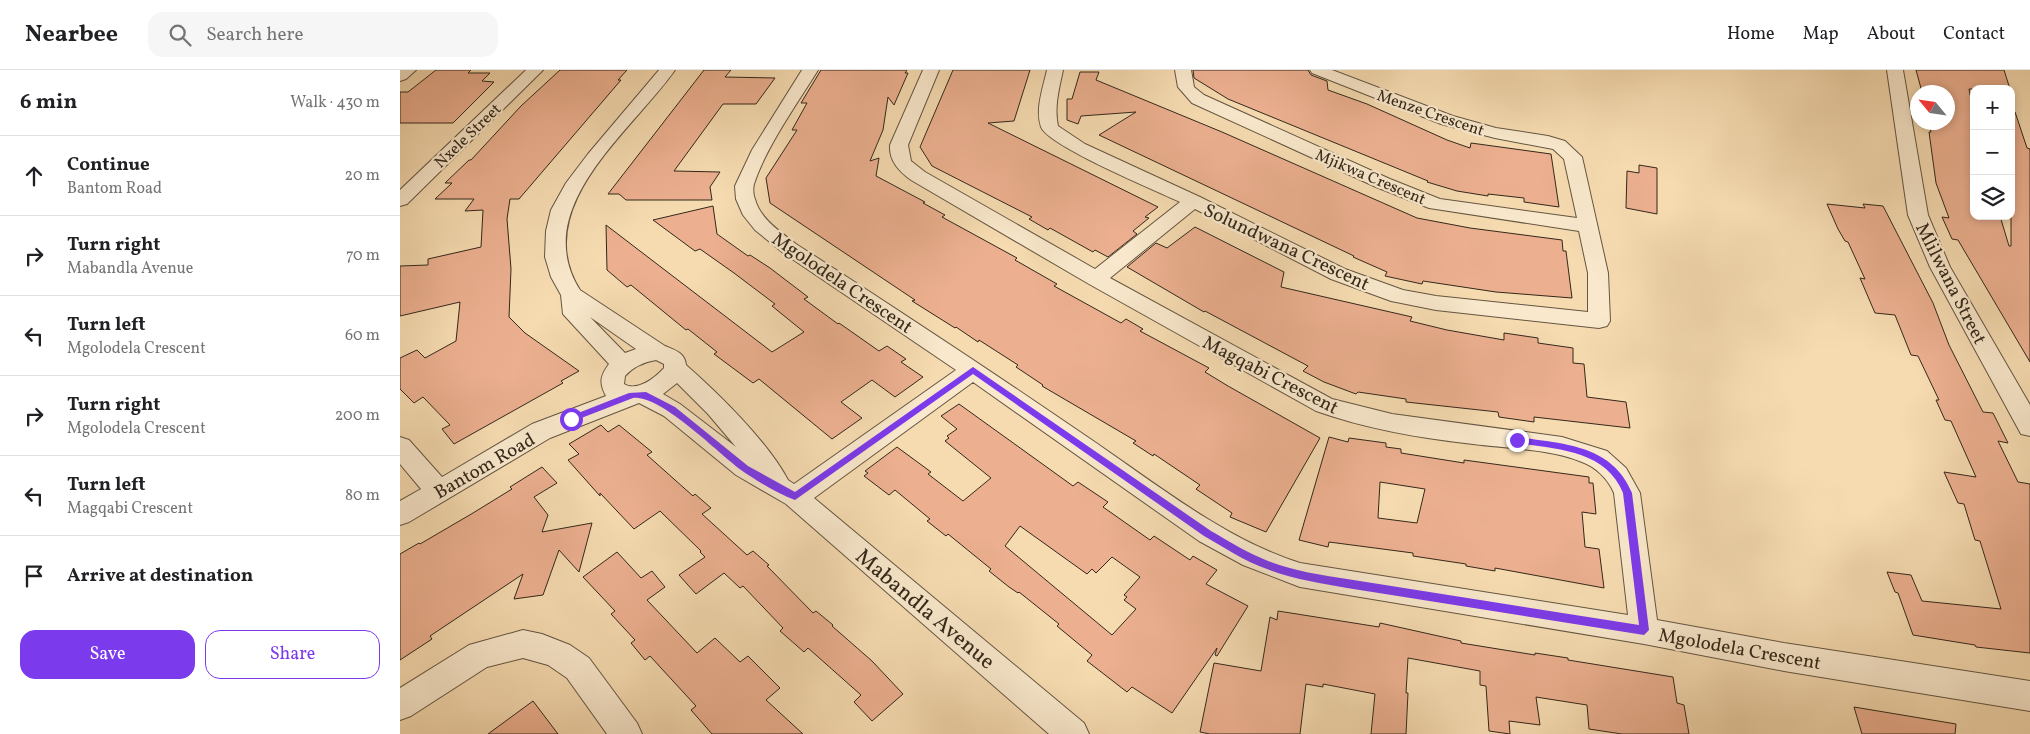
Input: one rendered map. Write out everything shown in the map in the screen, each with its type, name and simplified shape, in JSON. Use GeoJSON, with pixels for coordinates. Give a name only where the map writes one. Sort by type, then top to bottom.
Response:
{"type":"FeatureCollection","features":[{"type":"Feature","properties":{"kind":"street"},"geometry":{"type":"LineString","coordinates":[[400,76],[408,70]]}},
{"type":"Feature","properties":{"kind":"street","name":"Nxele Street"},"geometry":{"type":"LineString","coordinates":[[400,200],[535,70]]}},
{"type":"Feature","properties":{"kind":"street","name":"Mabandla Avenue"},"geometry":{"type":"LineString","coordinates":[[668,70],[594,158],[573,187],[561,210],[556,231],[556,257],[561,277],[572,295],[666,360],[692,382],[748,442],[786,491]]}},
{"type":"Feature","properties":{"kind":"street","name":"Mgolodela Crescent"},"geometry":{"type":"LineString","coordinates":[[810,70],[749,171],[744,186],[745,199],[750,211],[762,226],[789,248],[973,370],[1208,533],[1243,554],[1268,566],[1300,575],[1347,584],[1644,630],[1784,657],[2030,696]]}},
{"type":"Feature","properties":{"kind":"street","name":"Magqabi Crescent"},"geometry":{"type":"LineString","coordinates":[[931,70],[899,145],[898,154],[902,162],[918,176],[1096,279],[1324,405],[1340,411],[1394,423],[1574,449],[1604,462],[1622,481],[1627,493],[1644,630]]}},
{"type":"Feature","properties":{"kind":"street","name":"Solundwana Crescent"},"geometry":{"type":"LineString","coordinates":[[1055,70],[1048,103],[1050,128],[1079,148],[1193,201],[1338,274],[1399,296],[1436,303],[1599,321],[1598,273],[1588,226]]}},
{"type":"Feature","properties":{"kind":"street","name":"Mjikwa Crescent"},"geometry":{"type":"LineString","coordinates":[[1183,70],[1183,83],[1188,92],[1198,99],[1383,183],[1436,204],[1588,226]]}},
{"type":"Feature","properties":{"kind":"street","name":"Menze Crescent"},"geometry":{"type":"LineString","coordinates":[[1318,70],[1447,120],[1495,133],[1548,141],[1560,145],[1574,157],[1588,226]]}},
{"type":"Feature","properties":{"kind":"street","name":"Mlilwana Street"},"geometry":{"type":"LineString","coordinates":[[1895,70],[1918,215],[1940,267],[2030,427]]}},
{"type":"Feature","properties":{"kind":"street"},"geometry":{"type":"LineString","coordinates":[[1096,279],[1193,201]]}},
{"type":"Feature","properties":{"kind":"street","name":"Mabandla Avenue"},"geometry":{"type":"LineString","coordinates":[[572,295],[574,314],[617,372],[612,386],[615,391],[637,395],[672,410],[745,468],[786,491],[1073,734]]}},
{"type":"Feature","properties":{"kind":"street","name":"Bantom Road"},"geometry":{"type":"LineString","coordinates":[[400,514],[541,432],[617,372],[642,355],[666,360],[672,375],[665,383],[541,432]]}},
{"type":"Feature","properties":{"kind":"street"},"geometry":{"type":"LineString","coordinates":[[786,491],[973,370]]}},
{"type":"Feature","properties":{"kind":"street"},"geometry":{"type":"LineString","coordinates":[[400,448],[439,491]]}},
{"type":"Feature","properties":{"kind":"street"},"geometry":{"type":"LineString","coordinates":[[400,705],[480,656],[523,644],[542,648],[578,668],[626,734]]}},
{"type":"Feature","properties":{"kind":"building"},"geometry":{"type":"Polygon","coordinates":[[[436,70],[471,70],[468,73],[490,73],[482,81],[494,82],[453,123],[400,123],[400,92],[408,92],[436,70]]]}},
{"type":"Feature","properties":{"kind":"building"},"geometry":{"type":"Polygon","coordinates":[[[560,70],[627,70],[618,80],[621,80],[519,199],[510,199],[507,219],[511,269],[509,317],[525,333],[579,371],[561,381],[563,383],[454,444],[442,429],[450,425],[423,397],[414,403],[400,389],[400,358],[417,350],[425,358],[456,341],[460,302],[400,316],[400,266],[428,265],[428,259],[481,247],[483,210],[465,211],[474,199],[435,199],[452,183],[445,183],[471,160],[521,106],[560,70]]]}},
{"type":"Feature","properties":{"kind":"building"},"geometry":{"type":"Polygon","coordinates":[[[704,70],[731,70],[725,77],[775,78],[756,104],[723,104],[674,171],[720,172],[710,187],[712,200],[626,200],[619,194],[608,194],[704,70]]]}},
{"type":"Feature","properties":{"kind":"building"},"geometry":{"type":"Polygon","coordinates":[[[821,70],[907,70],[905,73],[908,73],[894,105],[888,97],[883,130],[870,161],[879,158],[876,176],[925,202],[923,203],[945,215],[942,217],[1017,258],[1015,260],[1057,284],[1054,286],[1121,323],[1126,319],[1143,329],[1140,331],[1209,368],[1205,372],[1320,438],[1266,532],[1230,517],[1232,513],[1196,489],[1200,485],[1154,454],[1153,456],[1133,443],[1136,441],[1042,386],[1016,367],[1018,365],[912,301],[915,300],[770,203],[766,178],[797,130],[792,130],[807,103],[801,103],[821,70]]]}},
{"type":"Feature","properties":{"kind":"building"},"geometry":{"type":"Polygon","coordinates":[[[953,70],[1030,70],[1014,121],[988,123],[1158,207],[1145,217],[1149,218],[1133,231],[1137,234],[1108,257],[1095,250],[1093,252],[1050,228],[1048,230],[1029,219],[1032,217],[932,166],[920,147],[953,70]]]}},
{"type":"Feature","properties":{"kind":"building"},"geometry":{"type":"Polygon","coordinates":[[[1193,70],[1308,70],[1311,75],[1327,81],[1328,90],[1367,104],[1447,140],[1470,148],[1471,143],[1551,154],[1559,207],[1524,202],[1524,198],[1488,194],[1488,196],[1457,191],[1427,182],[1228,99],[1194,78],[1193,70]]]}},
{"type":"Feature","properties":{"kind":"building"},"geometry":{"type":"Polygon","coordinates":[[[1916,70],[2004,70],[2009,85],[1970,85],[1969,89],[1970,220],[2001,220],[2009,246],[2011,246],[2011,220],[2015,220],[2015,112],[2027,148],[2030,149],[2030,362],[1958,240],[1952,239],[1942,217],[1949,218],[1936,183],[1929,132],[1931,132],[1931,130],[1955,130],[1955,85],[1920,85],[1916,70]]]}},
{"type":"Feature","properties":{"kind":"building"},"geometry":{"type":"Polygon","coordinates":[[[1080,72],[1099,72],[1096,80],[1222,132],[1417,218],[1470,228],[1562,240],[1563,251],[1566,251],[1572,298],[1496,292],[1423,281],[1422,284],[1385,276],[1387,272],[1099,135],[1136,112],[1081,116],[1078,124],[1067,120],[1067,99],[1072,99],[1080,72]]]}},
{"type":"Feature","properties":{"kind":"building"},"geometry":{"type":"Polygon","coordinates":[[[1639,165],[1657,168],[1657,214],[1626,208],[1627,171],[1639,173],[1639,165]]]}},
{"type":"Feature","properties":{"kind":"building"},"geometry":{"type":"Polygon","coordinates":[[[1827,204],[1865,208],[1863,204],[1883,206],[1933,303],[1949,345],[1983,412],[1993,413],[2008,443],[1998,441],[2018,482],[2030,484],[2030,653],[1976,647],[1975,645],[1913,635],[1898,593],[1895,592],[1887,572],[1911,575],[1922,601],[2001,609],[1980,541],[1975,540],[1964,504],[1958,503],[1944,472],[1976,477],[1951,421],[1945,420],[1936,400],[1939,400],[1918,356],[1911,355],[1895,315],[1875,313],[1860,278],[1865,279],[1848,242],[1845,241],[1838,229],[1827,204]]]}},
{"type":"Feature","properties":{"kind":"building"},"geometry":{"type":"Polygon","coordinates":[[[713,206],[717,234],[748,256],[750,255],[770,268],[808,297],[804,299],[838,324],[879,351],[887,346],[906,359],[901,362],[923,377],[895,397],[872,380],[841,402],[862,418],[832,439],[759,379],[753,383],[714,354],[717,352],[688,329],[686,330],[631,285],[627,287],[607,270],[606,225],[772,352],[804,332],[772,306],[775,304],[734,273],[700,249],[695,251],[653,220],[713,206]]]}},
{"type":"Feature","properties":{"kind":"building"},"geometry":{"type":"Polygon","coordinates":[[[1195,227],[1284,272],[1281,287],[1412,317],[1410,321],[1447,330],[1504,340],[1504,333],[1538,338],[1538,343],[1573,348],[1573,363],[1584,364],[1587,397],[1626,402],[1630,428],[1534,417],[1534,422],[1499,417],[1498,412],[1406,402],[1406,399],[1358,392],[1356,394],[1324,382],[1303,371],[1308,366],[1204,312],[1127,267],[1156,243],[1167,248],[1195,227]]]}},
{"type":"Feature","properties":{"kind":"building"},"geometry":{"type":"Polygon","coordinates":[[[959,404],[1073,486],[1078,482],[1108,502],[1103,507],[1150,540],[1154,536],[1190,560],[1193,556],[1217,570],[1206,584],[1248,606],[1217,656],[1215,655],[1217,648],[1172,713],[1132,687],[1127,692],[1087,661],[1092,655],[1057,626],[1059,624],[989,571],[991,569],[948,534],[946,536],[927,521],[930,519],[895,490],[889,495],[864,476],[868,473],[865,471],[897,447],[931,472],[928,474],[963,501],[991,478],[945,441],[949,438],[947,436],[957,429],[941,416],[959,404]],[[1020,526],[1005,546],[1112,635],[1136,609],[1124,600],[1127,597],[1124,595],[1140,577],[1112,557],[1096,573],[1092,569],[1087,574],[1020,526]]]}},
{"type":"Feature","properties":{"kind":"building"},"geometry":{"type":"Polygon","coordinates":[[[601,425],[608,432],[619,425],[652,452],[647,455],[693,496],[695,494],[711,508],[702,514],[747,555],[753,551],[769,565],[767,566],[813,613],[816,611],[833,625],[872,661],[903,694],[872,721],[854,702],[861,695],[808,648],[804,652],[780,631],[783,628],[743,586],[740,588],[724,573],[696,594],[679,575],[705,557],[701,551],[660,511],[634,529],[600,493],[600,496],[568,460],[579,454],[569,444],[601,425]]]}},
{"type":"Feature","properties":{"kind":"building"},"geometry":{"type":"Polygon","coordinates":[[[1329,437],[1348,442],[1349,438],[1386,443],[1386,447],[1401,449],[1401,453],[1464,463],[1464,460],[1589,477],[1589,483],[1593,483],[1596,514],[1582,512],[1585,547],[1599,549],[1604,588],[1495,568],[1495,571],[1466,566],[1466,564],[1413,556],[1413,553],[1329,542],[1328,547],[1299,540],[1329,437]],[[1380,482],[1378,518],[1417,523],[1425,489],[1380,482]]]}},
{"type":"Feature","properties":{"kind":"building"},"geometry":{"type":"Polygon","coordinates":[[[542,467],[557,483],[534,497],[548,515],[542,532],[592,523],[579,572],[559,550],[543,595],[514,599],[523,574],[430,636],[432,639],[400,660],[400,554],[473,513],[512,489],[510,487],[542,467]]]}},
{"type":"Feature","properties":{"kind":"building"},"geometry":{"type":"Polygon","coordinates":[[[617,552],[641,578],[652,571],[665,587],[647,600],[697,653],[715,638],[740,662],[748,656],[780,688],[766,700],[803,734],[712,734],[691,710],[696,706],[650,656],[645,660],[631,643],[635,640],[611,614],[615,611],[583,577],[617,552]]]}},
{"type":"Feature","properties":{"kind":"building"},"geometry":{"type":"Polygon","coordinates":[[[1278,611],[1379,627],[1380,623],[1461,641],[1461,643],[1535,655],[1535,653],[1568,658],[1568,660],[1673,677],[1677,703],[1684,705],[1689,734],[1622,734],[1589,729],[1587,705],[1536,697],[1540,725],[1509,721],[1510,734],[1489,731],[1486,686],[1480,685],[1480,671],[1408,658],[1406,734],[1371,734],[1375,694],[1323,684],[1323,687],[1306,684],[1300,734],[1210,734],[1200,732],[1214,663],[1261,671],[1270,617],[1277,620],[1278,611]]]}},
{"type":"Feature","properties":{"kind":"building"},"geometry":{"type":"Polygon","coordinates":[[[533,701],[558,734],[488,734],[533,701]]]}},
{"type":"Feature","properties":{"kind":"building"},"geometry":{"type":"Polygon","coordinates":[[[1854,707],[1956,724],[1955,734],[1862,734],[1854,707]]]}},
{"type":"Feature","properties":{"kind":"route"},"geometry":{"type":"LineString","coordinates":[[571,419],[632,396],[643,394],[672,410],[745,468],[778,485],[795,497],[973,370],[1208,533],[1243,554],[1268,566],[1300,575],[1347,584],[1644,630],[1627,493],[1622,481],[1615,471],[1593,456],[1574,449],[1517,440]]}}]}
